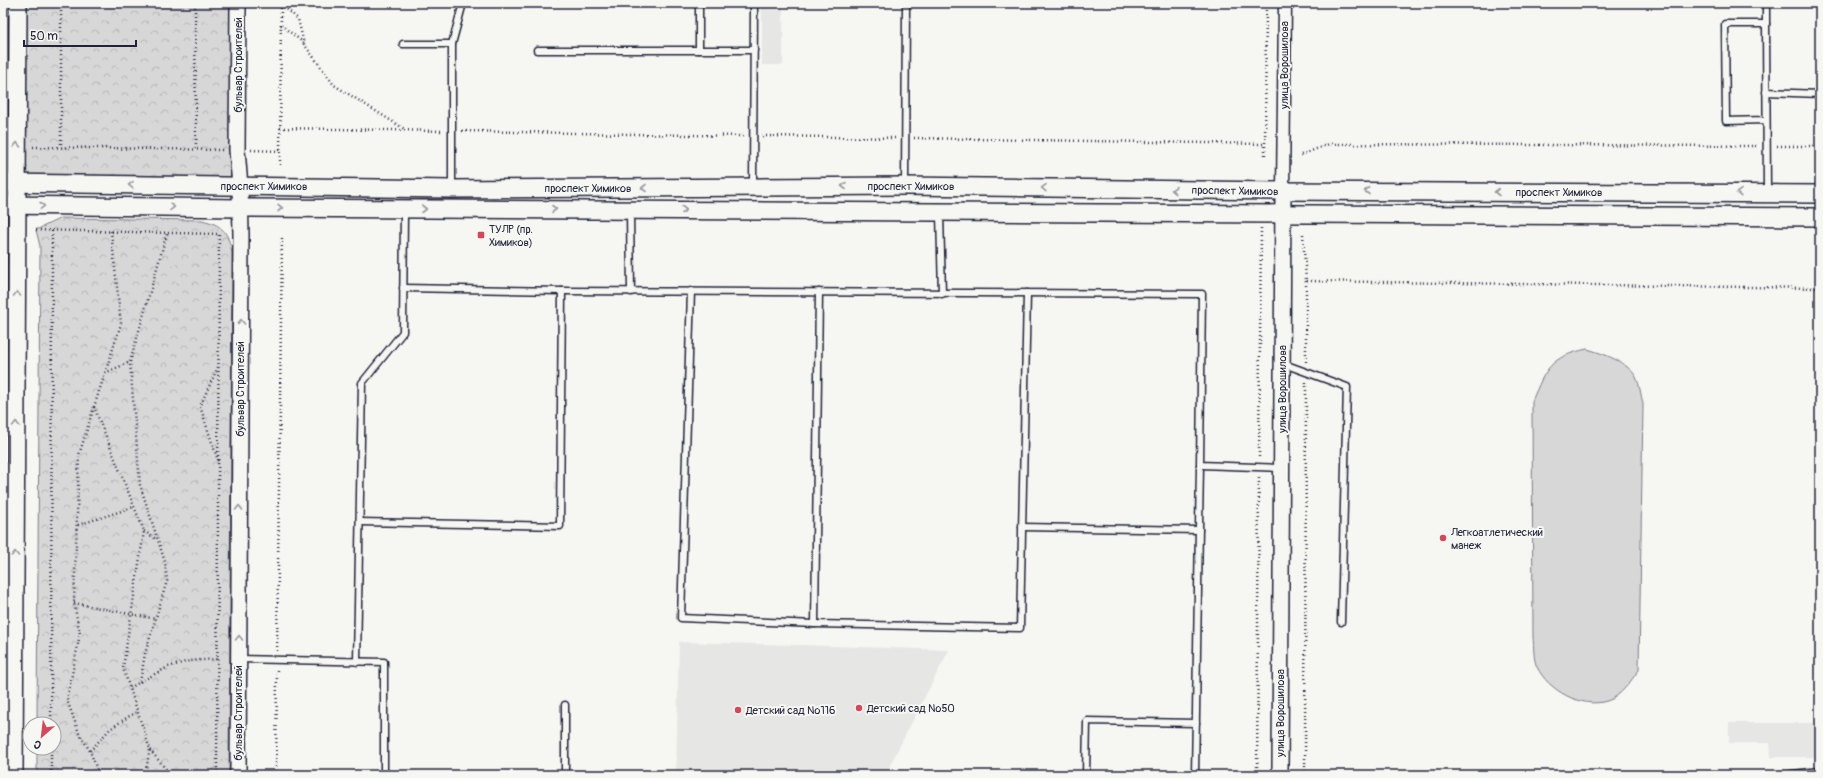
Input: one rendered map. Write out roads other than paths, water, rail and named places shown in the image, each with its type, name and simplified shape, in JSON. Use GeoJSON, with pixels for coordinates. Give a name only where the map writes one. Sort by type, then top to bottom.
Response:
{"type":"FeatureCollection","features":[{"type":"Feature","properties":{"kind":"main road"},"geometry":{"type":"LineString","coordinates":[[14,775],[10,183],[18,146],[18,3]]}},
{"type":"Feature","properties":{"kind":"main road","name":"проспект Химиков"},"geometry":{"type":"LineString","coordinates":[[10,183],[452,189],[905,186],[1283,191],[1820,194]]}},
{"type":"Feature","properties":{"kind":"main road","name":"проспект Химиков"},"geometry":{"type":"LineString","coordinates":[[10,205],[241,208],[1820,217]]}},
{"type":"Feature","properties":{"kind":"street","name":"бульвар Строителей"},"geometry":{"type":"LineString","coordinates":[[238,3],[237,150],[241,208],[238,775]]}},
{"type":"Feature","properties":{"kind":"street","name":"улица Ворошилова"},"geometry":{"type":"LineString","coordinates":[[1280,775],[1285,3]]}},
{"type":"Feature","properties":{"kind":"lane"},"geometry":{"type":"LineString","coordinates":[[452,189],[452,44],[463,3]]}},
{"type":"Feature","properties":{"kind":"lane"},"geometry":{"type":"LineString","coordinates":[[699,3],[699,50]]}},
{"type":"Feature","properties":{"kind":"lane"},"geometry":{"type":"LineString","coordinates":[[753,187],[754,3]]}},
{"type":"Feature","properties":{"kind":"lane"},"geometry":{"type":"LineString","coordinates":[[905,186],[906,3]]}},
{"type":"Feature","properties":{"kind":"lane"},"geometry":{"type":"LineString","coordinates":[[1766,3],[1767,194]]}},
{"type":"Feature","properties":{"kind":"lane"},"geometry":{"type":"LineString","coordinates":[[1766,24],[1725,24],[1726,121],[1766,120]]}},
{"type":"Feature","properties":{"kind":"lane"},"geometry":{"type":"LineString","coordinates":[[403,44],[452,44]]}},
{"type":"Feature","properties":{"kind":"lane"},"geometry":{"type":"LineString","coordinates":[[537,50],[754,50]]}},
{"type":"Feature","properties":{"kind":"lane"},"geometry":{"type":"LineString","coordinates":[[1766,92],[1820,94]]}},
{"type":"Feature","properties":{"kind":"lane"},"geometry":{"type":"LineString","coordinates":[[357,662],[362,383],[403,332],[404,208]]}},
{"type":"Feature","properties":{"kind":"lane"},"geometry":{"type":"LineString","coordinates":[[630,210],[632,292]]}},
{"type":"Feature","properties":{"kind":"lane"},"geometry":{"type":"LineString","coordinates":[[940,212],[942,294]]}},
{"type":"Feature","properties":{"kind":"lane"},"geometry":{"type":"LineString","coordinates":[[403,288],[632,292],[691,291],[942,294],[1202,294],[1195,775]]}},
{"type":"Feature","properties":{"kind":"lane"},"geometry":{"type":"LineString","coordinates":[[360,522],[560,526],[562,291]]}},
{"type":"Feature","properties":{"kind":"lane"},"geometry":{"type":"LineString","coordinates":[[691,291],[681,618],[815,624],[1020,628],[1027,293]]}},
{"type":"Feature","properties":{"kind":"lane"},"geometry":{"type":"LineString","coordinates":[[815,624],[819,292]]}},
{"type":"Feature","properties":{"kind":"lane"},"geometry":{"type":"LineString","coordinates":[[1282,364],[1347,387],[1340,622]]}},
{"type":"Feature","properties":{"kind":"lane"},"geometry":{"type":"LineString","coordinates":[[1200,465],[1281,468]]}},
{"type":"Feature","properties":{"kind":"lane"},"geometry":{"type":"LineString","coordinates":[[1022,527],[1199,530]]}},
{"type":"Feature","properties":{"kind":"lane"},"geometry":{"type":"LineString","coordinates":[[239,659],[384,662],[384,775]]}},
{"type":"Feature","properties":{"kind":"lane"},"geometry":{"type":"LineString","coordinates":[[565,706],[565,775]]}},
{"type":"Feature","properties":{"kind":"lane"},"geometry":{"type":"LineString","coordinates":[[1086,775],[1087,721],[1196,723]]}},
{"type":"Feature","properties":{"kind":"lane"},"geometry":{"type":"LineString","coordinates":[[1783,775],[1820,772]]}},
{"type":"Feature","properties":{"kind":"place","name":"ТУЛР (пр. Химиков)"},"geometry":{"type":"Point","coordinates":[481,235]}},
{"type":"Feature","properties":{"kind":"place","name":"Легкоатлетический манеж"},"geometry":{"type":"Point","coordinates":[1443,538]}},
{"type":"Feature","properties":{"kind":"place","name":"Детский сад №50"},"geometry":{"type":"Point","coordinates":[859,708]}},
{"type":"Feature","properties":{"kind":"place","name":"Детский сад №116"},"geometry":{"type":"Point","coordinates":[738,710]}}]}
